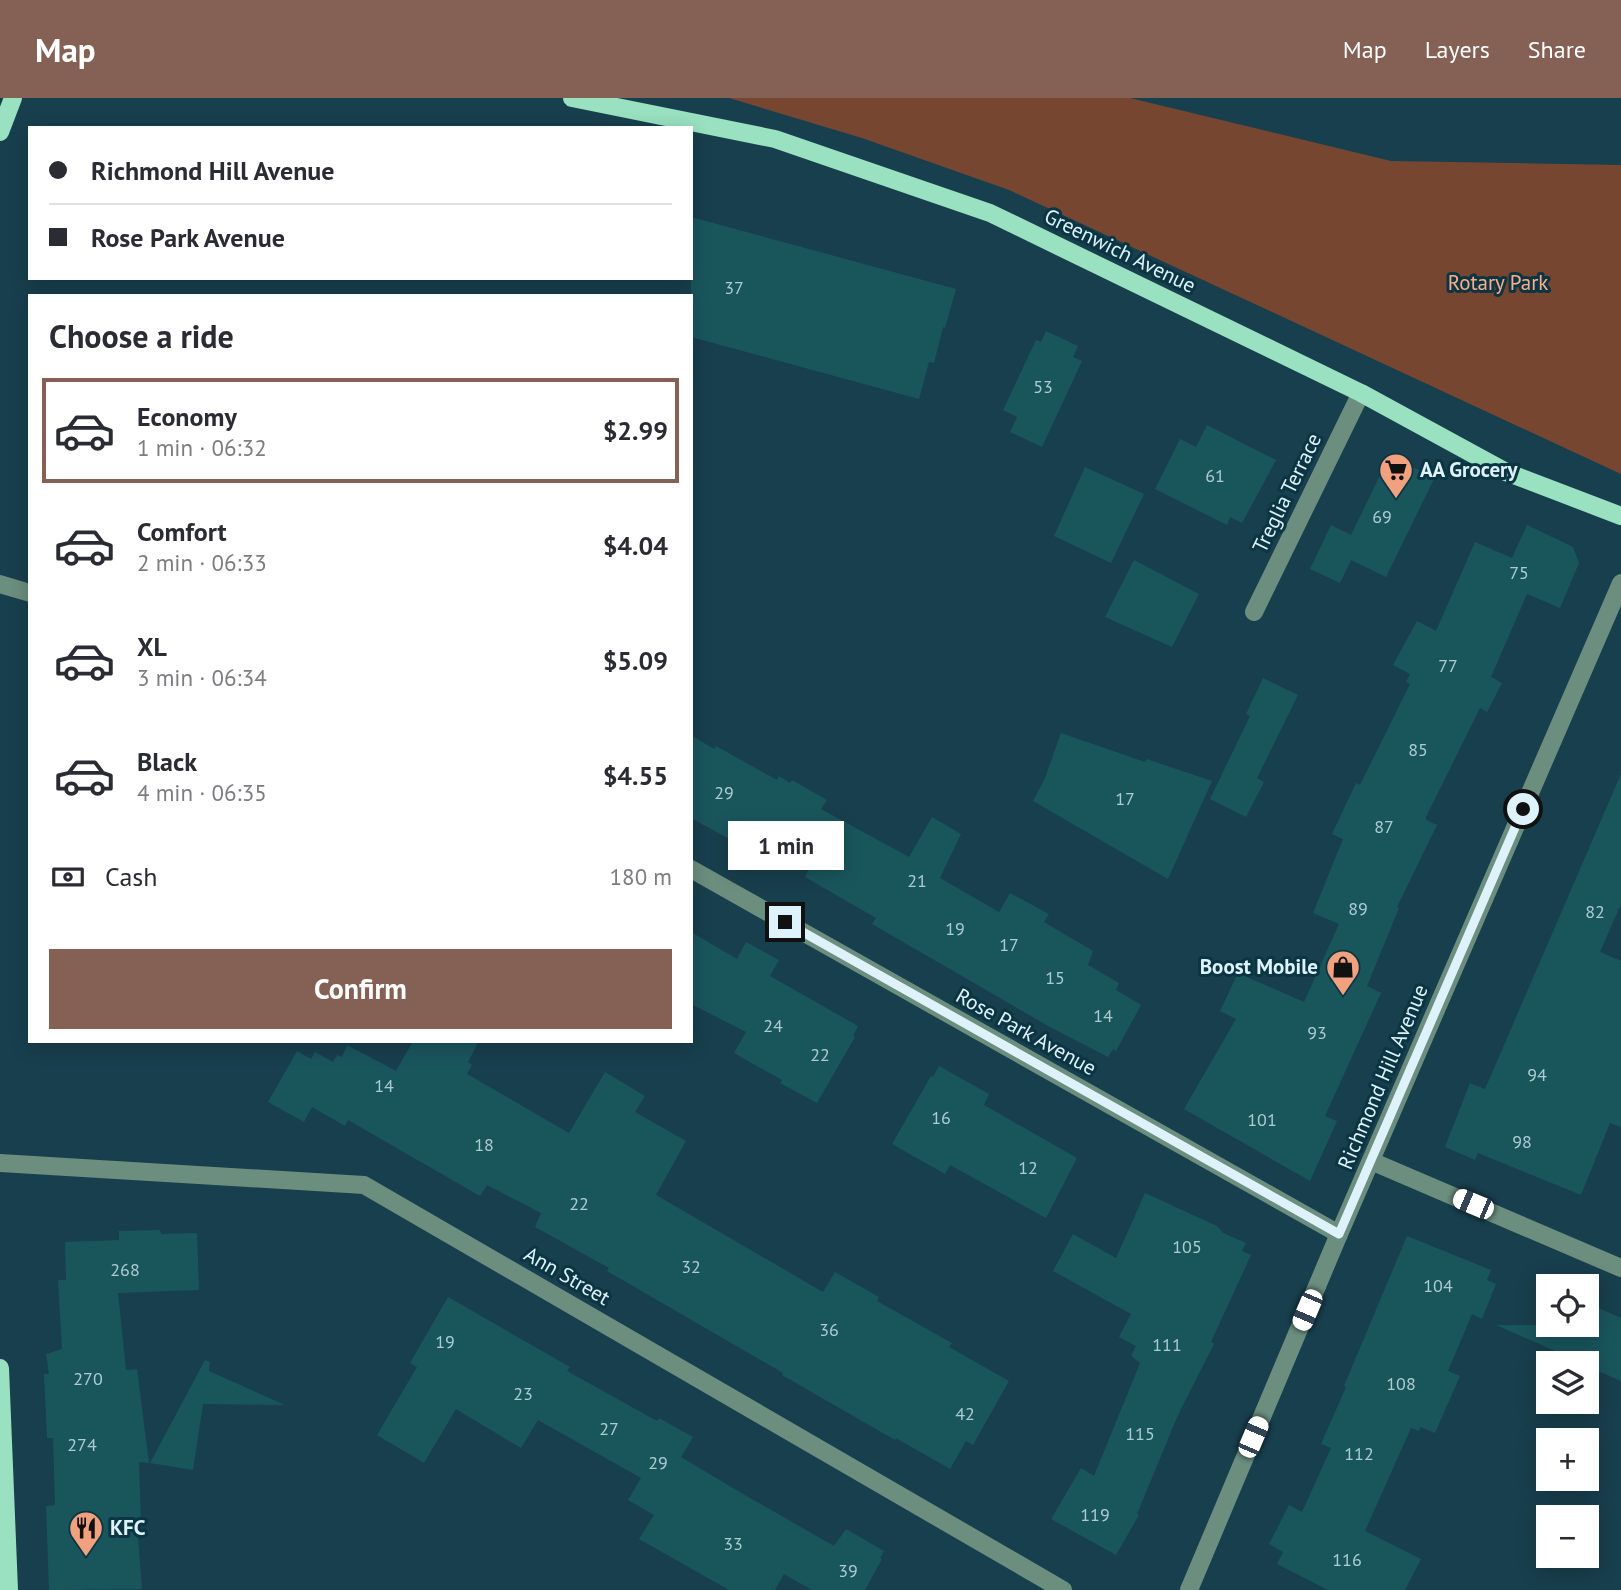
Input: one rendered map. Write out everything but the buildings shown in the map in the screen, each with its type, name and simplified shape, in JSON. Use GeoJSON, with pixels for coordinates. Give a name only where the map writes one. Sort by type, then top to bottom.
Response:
{"type":"FeatureCollection","features":[{"type":"Feature","properties":{"kind":"main road"},"geometry":{"type":"LineString","coordinates":[[0,132],[13,98]]}},
{"type":"Feature","properties":{"kind":"main road","name":"Greenwich Avenue"},"geometry":{"type":"LineString","coordinates":[[572,98],[775,139],[990,213],[1360,393],[1506,472],[1621,516]]}},
{"type":"Feature","properties":{"kind":"main road"},"geometry":{"type":"LineString","coordinates":[[0,1368],[4,1544],[9,1590]]}},
{"type":"Feature","properties":{"kind":"street","name":"Treglia Terrace"},"geometry":{"type":"LineString","coordinates":[[1254,612],[1360,393]]}},
{"type":"Feature","properties":{"kind":"street","name":"Richmond Hill Avenue"},"geometry":{"type":"LineString","coordinates":[[1189,1590],[1339,1234],[1621,583]]}},
{"type":"Feature","properties":{"kind":"street"},"geometry":{"type":"LineString","coordinates":[[0,584],[28,592]]}},
{"type":"Feature","properties":{"kind":"street","name":"Rose Park Avenue"},"geometry":{"type":"LineString","coordinates":[[693,870],[1339,1234]]}},
{"type":"Feature","properties":{"kind":"street"},"geometry":{"type":"LineString","coordinates":[[1371,1161],[1621,1268]]}},
{"type":"Feature","properties":{"kind":"street","name":"Ann Street"},"geometry":{"type":"LineString","coordinates":[[0,1163],[364,1185],[1063,1590]]}},
{"type":"Feature","properties":{"kind":"green space","name":"Rotary Park"},"geometry":{"type":"Polygon","coordinates":[[[729,98],[1130,98],[1391,161],[1621,165],[1621,474],[1009,190],[862,138],[729,98]]]}},
{"type":"Feature","properties":{"kind":"place","name":"AA Grocery"},"geometry":{"type":"Point","coordinates":[1396,500]}},
{"type":"Feature","properties":{"kind":"place","name":"Boost Mobile"},"geometry":{"type":"Point","coordinates":[1343,997]}},
{"type":"Feature","properties":{"kind":"place","name":"KFC"},"geometry":{"type":"Point","coordinates":[86,1558]}},
{"type":"Feature","properties":{"kind":"route"},"geometry":{"type":"LineString","coordinates":[[785,922],[1339,1234],[1523,809]]}}]}
